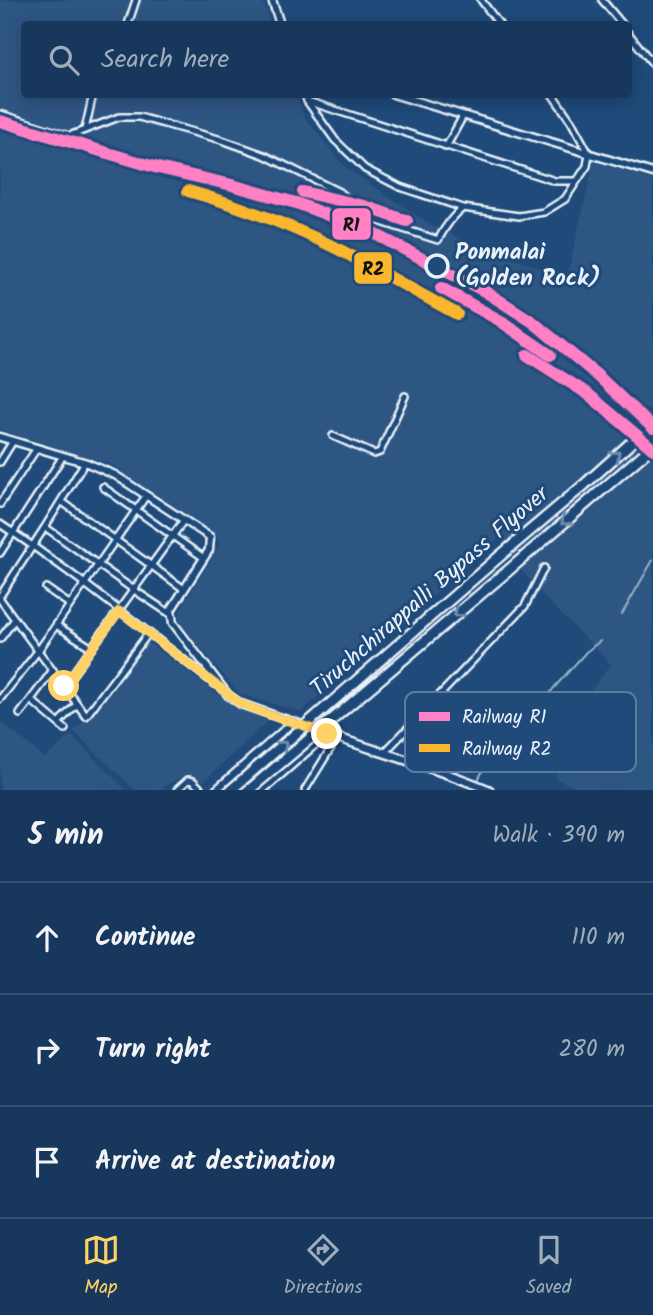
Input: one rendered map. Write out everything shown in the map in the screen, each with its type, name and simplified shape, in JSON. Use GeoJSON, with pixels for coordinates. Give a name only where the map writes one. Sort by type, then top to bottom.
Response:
{"type":"FeatureCollection","features":[{"type":"Feature","properties":{"kind":"highway","name":"Tiruchchirappalli Bypass Flyover"},"geometry":{"type":"LineString","coordinates":[[231,790],[653,423]]}},
{"type":"Feature","properties":{"kind":"highway","name":"Tiruchchirappalli Bypass Flyover"},"geometry":{"type":"LineString","coordinates":[[249,790],[653,446]]}},
{"type":"Feature","properties":{"kind":"main road"},"geometry":{"type":"LineString","coordinates":[[293,722],[405,758]]}},
{"type":"Feature","properties":{"kind":"main road"},"geometry":{"type":"LineString","coordinates":[[442,772],[489,790]]}},
{"type":"Feature","properties":{"kind":"street"},"geometry":{"type":"LineString","coordinates":[[129,21],[136,0]]}},
{"type":"Feature","properties":{"kind":"street"},"geometry":{"type":"LineString","coordinates":[[272,0],[279,21]]}},
{"type":"Feature","properties":{"kind":"street"},"geometry":{"type":"LineString","coordinates":[[481,0],[497,21]]}},
{"type":"Feature","properties":{"kind":"street"},"geometry":{"type":"LineString","coordinates":[[602,0],[620,21]]}},
{"type":"Feature","properties":{"kind":"street"},"geometry":{"type":"LineString","coordinates":[[632,38],[653,64]]}},
{"type":"Feature","properties":{"kind":"street"},"geometry":{"type":"LineString","coordinates":[[85,130],[92,98]]}},
{"type":"Feature","properties":{"kind":"street"},"geometry":{"type":"LineString","coordinates":[[306,98],[335,140],[365,169],[400,187],[463,208],[519,216],[544,212],[565,200],[587,166],[589,154],[555,98]]}},
{"type":"Feature","properties":{"kind":"street"},"geometry":{"type":"LineString","coordinates":[[406,98],[653,173]]}},
{"type":"Feature","properties":{"kind":"street"},"geometry":{"type":"LineString","coordinates":[[307,102],[555,181],[577,181]]}},
{"type":"Feature","properties":{"kind":"street"},"geometry":{"type":"LineString","coordinates":[[0,114],[69,136],[119,117],[139,117],[222,140],[264,155],[341,193],[369,218],[438,240],[455,214],[463,208]]}},
{"type":"Feature","properties":{"kind":"street"},"geometry":{"type":"LineString","coordinates":[[446,147],[463,116]]}},
{"type":"Feature","properties":{"kind":"street"},"geometry":{"type":"LineString","coordinates":[[334,436],[374,454],[380,452],[405,396]]}},
{"type":"Feature","properties":{"kind":"street"},"geometry":{"type":"LineString","coordinates":[[0,437],[85,462],[115,475],[210,537],[209,550],[171,610],[173,623],[228,695],[241,704],[293,722],[216,790]]}},
{"type":"Feature","properties":{"kind":"street"},"geometry":{"type":"LineString","coordinates":[[0,462],[13,441]]}},
{"type":"Feature","properties":{"kind":"street"},"geometry":{"type":"LineString","coordinates":[[0,504],[37,448]]}},
{"type":"Feature","properties":{"kind":"street"},"geometry":{"type":"LineString","coordinates":[[0,553],[63,456]]}},
{"type":"Feature","properties":{"kind":"street"},"geometry":{"type":"LineString","coordinates":[[85,462],[0,598],[86,716],[148,634]]}},
{"type":"Feature","properties":{"kind":"street"},"geometry":{"type":"LineString","coordinates":[[103,487],[204,558]]}},
{"type":"Feature","properties":{"kind":"street"},"geometry":{"type":"LineString","coordinates":[[0,697],[38,651],[146,496]]}},
{"type":"Feature","properties":{"kind":"street"},"geometry":{"type":"LineString","coordinates":[[61,501],[184,589]]}},
{"type":"Feature","properties":{"kind":"street"},"geometry":{"type":"LineString","coordinates":[[64,686],[184,520]]}},
{"type":"Feature","properties":{"kind":"street"},"geometry":{"type":"LineString","coordinates":[[0,524],[85,583],[148,634],[222,687]]}},
{"type":"Feature","properties":{"kind":"street"},"geometry":{"type":"LineString","coordinates":[[45,527],[172,615]]}},
{"type":"Feature","properties":{"kind":"street"},"geometry":{"type":"LineString","coordinates":[[443,692],[525,606],[544,568]]}},
{"type":"Feature","properties":{"kind":"street"},"geometry":{"type":"LineString","coordinates":[[46,588],[69,604]]}},
{"type":"Feature","properties":{"kind":"street"},"geometry":{"type":"LineString","coordinates":[[0,639],[15,619]]}},
{"type":"Feature","properties":{"kind":"street"},"geometry":{"type":"LineString","coordinates":[[56,625],[92,648]]}},
{"type":"Feature","properties":{"kind":"street"},"geometry":{"type":"LineString","coordinates":[[20,714],[53,670]]}},
{"type":"Feature","properties":{"kind":"street"},"geometry":{"type":"LineString","coordinates":[[31,700],[65,729]]}},
{"type":"Feature","properties":{"kind":"street"},"geometry":{"type":"LineString","coordinates":[[58,723],[77,704]]}},
{"type":"Feature","properties":{"kind":"street"},"geometry":{"type":"LineString","coordinates":[[385,752],[405,731]]}},
{"type":"Feature","properties":{"kind":"street"},"geometry":{"type":"LineString","coordinates":[[262,790],[327,734]]}},
{"type":"Feature","properties":{"kind":"street"},"geometry":{"type":"LineString","coordinates":[[305,790],[337,738]]}},
{"type":"Feature","properties":{"kind":"street"},"geometry":{"type":"LineString","coordinates":[[177,790],[188,780],[202,790]]}},
{"type":"Feature","properties":{"kind":"street"},"geometry":{"type":"LineString","coordinates":[[461,790],[465,781]]}},
{"type":"Feature","properties":{"kind":"shaded area"},"geometry":{"type":"Polygon","coordinates":[[[0,0],[262,0],[270,21],[21,21],[21,98],[297,98],[305,118],[345,167],[431,225],[493,253],[567,276],[594,162],[653,180],[653,406],[644,413],[653,422],[653,790],[582,790],[555,778],[556,772],[636,772],[636,692],[590,692],[611,664],[520,569],[501,536],[301,712],[239,694],[180,623],[180,610],[219,546],[217,535],[108,463],[0,430],[0,116],[66,137],[70,132],[0,109],[0,0]]]}},
{"type":"Feature","properties":{"kind":"shaded area"},"geometry":{"type":"Polygon","coordinates":[[[146,641],[227,701],[268,721],[203,782],[188,774],[164,786],[164,790],[135,790],[73,731],[87,718],[146,641]]]}},
{"type":"Feature","properties":{"kind":"shaded area"},"geometry":{"type":"Polygon","coordinates":[[[0,721],[45,758],[71,735],[126,790],[0,790],[0,721]]]}},
{"type":"Feature","properties":{"kind":"waterway"},"geometry":{"type":"LineString","coordinates":[[622,614],[653,560]]}},
{"type":"Feature","properties":{"kind":"waterway"},"geometry":{"type":"LineString","coordinates":[[551,692],[586,652],[600,641]]}},
{"type":"Feature","properties":{"kind":"waterway"},"geometry":{"type":"LineString","coordinates":[[477,782],[482,772]]}},
{"type":"Feature","properties":{"kind":"rail line","name":"R1"},"geometry":{"type":"LineString","coordinates":[[0,121],[158,168],[296,203],[369,231],[486,292],[533,322],[598,376],[653,428]]}},
{"type":"Feature","properties":{"kind":"rail line","name":"R2"},"geometry":{"type":"LineString","coordinates":[[188,191],[244,209],[316,239],[457,314]]}},
{"type":"Feature","properties":{"kind":"rail line","name":"R1"},"geometry":{"type":"LineString","coordinates":[[303,192],[364,206],[407,221]]}},
{"type":"Feature","properties":{"kind":"rail line","name":"R1"},"geometry":{"type":"LineString","coordinates":[[441,288],[499,320],[550,355]]}},
{"type":"Feature","properties":{"kind":"rail line","name":"R1"},"geometry":{"type":"LineString","coordinates":[[527,355],[588,394],[653,449]]}},
{"type":"Feature","properties":{"kind":"place","name":"Ponmalai (Golden Rock)"},"geometry":{"type":"Point","coordinates":[437,266]}},
{"type":"Feature","properties":{"kind":"route"},"geometry":{"type":"LineString","coordinates":[[64,686],[119,611],[241,704],[327,734]]}}]}
